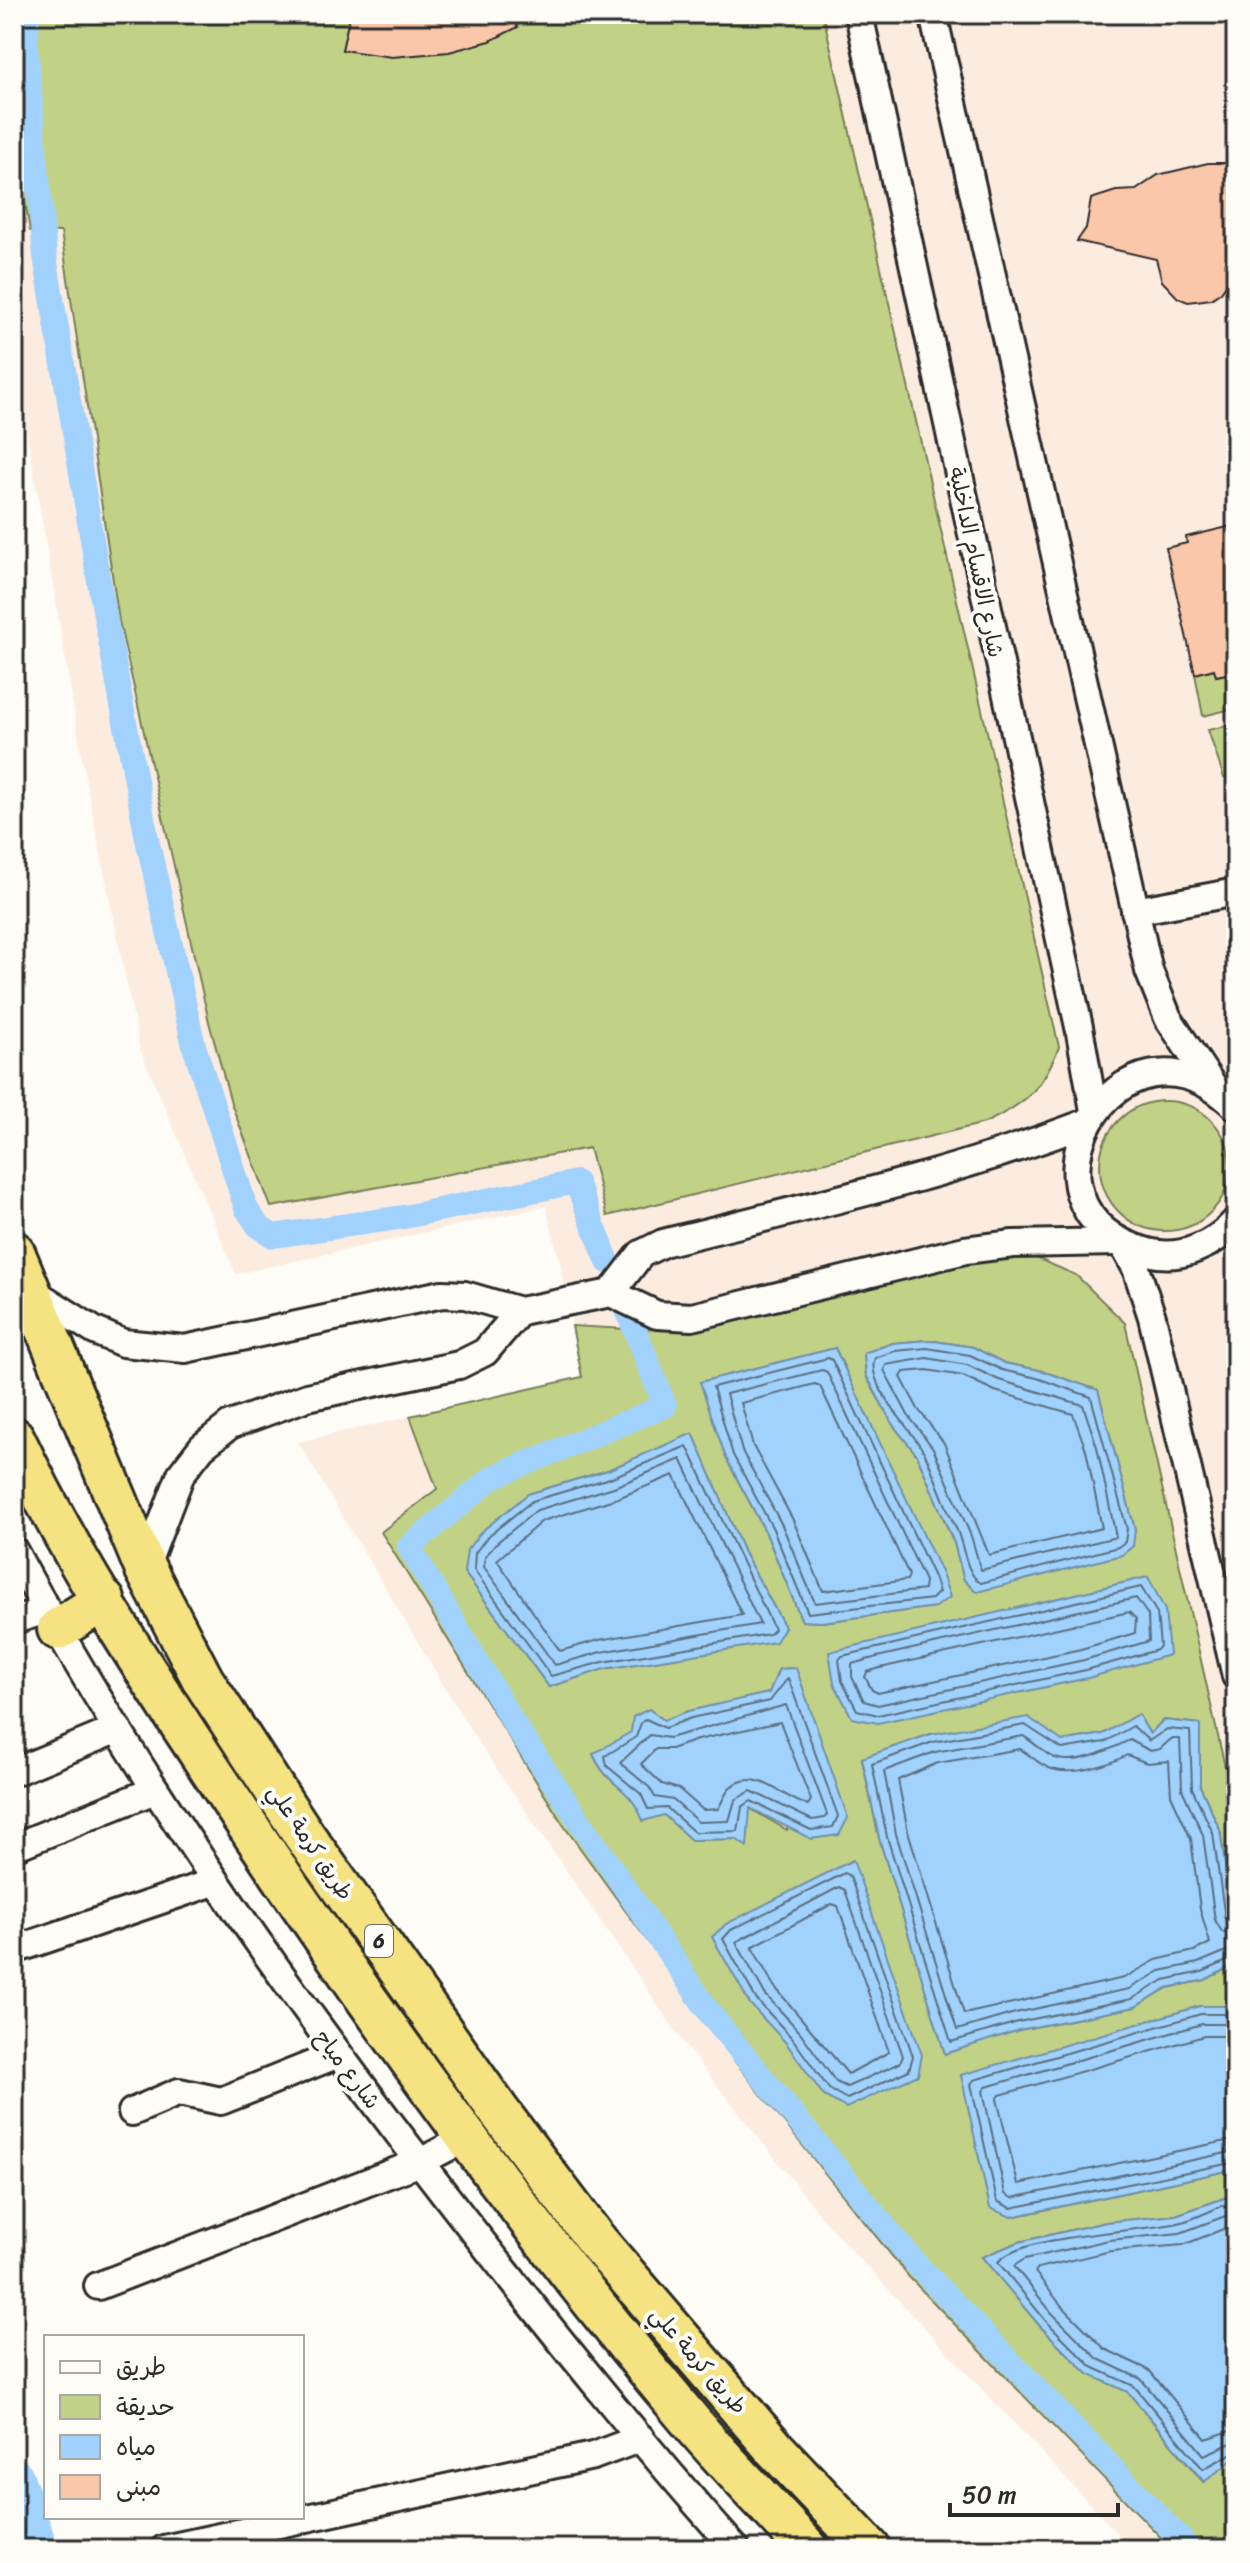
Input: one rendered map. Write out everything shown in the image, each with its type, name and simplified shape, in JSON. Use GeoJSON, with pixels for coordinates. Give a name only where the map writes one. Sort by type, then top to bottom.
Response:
{"type":"FeatureCollection","features":[{"type":"Feature","properties":{"kind":"highway","name":"طريق كرمة علي"},"geometry":{"type":"LineString","coordinates":[[20,1270],[145,1568],[220,1706],[304,1835],[498,2110],[596,2240],[775,2449],[870,2549]]}},
{"type":"Feature","properties":{"kind":"highway","name":"طريق كرمة علي"},"geometry":{"type":"LineString","coordinates":[[14,1438],[35,1483],[169,1708],[360,1992],[546,2242],[689,2419],[808,2549]]}},
{"type":"Feature","properties":{"kind":"highway"},"geometry":{"type":"LineString","coordinates":[[53,1619],[104,1600]]}},
{"type":"Feature","properties":{"kind":"street","name":"شارع الاقسام الداخلية"},"geometry":{"type":"LineString","coordinates":[[859,14],[1079,1027],[1090,1117]]}},
{"type":"Feature","properties":{"kind":"street"},"geometry":{"type":"LineString","coordinates":[[933,14],[1135,911],[1157,995],[1227,1094]]}},
{"type":"Feature","properties":{"kind":"street"},"geometry":{"type":"LineString","coordinates":[[1135,911],[1236,892]]}},
{"type":"Feature","properties":{"kind":"street"},"geometry":{"type":"LineString","coordinates":[[1227,1094],[1188,1076],[1149,1077],[1113,1092],[1090,1117],[1078,1149],[1080,1189],[1098,1224],[1121,1242],[1155,1254],[1180,1254],[1204,1247],[1225,1234],[1236,1221]]}},
{"type":"Feature","properties":{"kind":"street"},"geometry":{"type":"LineString","coordinates":[[611,1293],[641,1254],[663,1243],[848,1199],[996,1158],[1090,1117]]}},
{"type":"Feature","properties":{"kind":"street"},"geometry":{"type":"LineString","coordinates":[[20,1270],[95,1331],[123,1343],[154,1349],[185,1349],[442,1294],[465,1295],[520,1311],[611,1293],[657,1315],[692,1317],[965,1250],[1013,1244],[1121,1242]]}},
{"type":"Feature","properties":{"kind":"street"},"geometry":{"type":"LineString","coordinates":[[1121,1242],[1136,1268],[1152,1317],[1236,1676]]}},
{"type":"Feature","properties":{"kind":"street"},"geometry":{"type":"LineString","coordinates":[[145,1568],[181,1474],[202,1447],[230,1425],[307,1397],[459,1365],[485,1352],[520,1311]]}},
{"type":"Feature","properties":{"kind":"street","name":"شارع مياح"},"geometry":{"type":"LineString","coordinates":[[14,1551],[155,1790],[214,1882],[336,2055],[641,2438],[736,2549]]}},
{"type":"Feature","properties":{"kind":"street"},"geometry":{"type":"LineString","coordinates":[[14,1620],[53,1619]]}},
{"type":"Feature","properties":{"kind":"street"},"geometry":{"type":"LineString","coordinates":[[14,1772],[118,1729]]}},
{"type":"Feature","properties":{"kind":"street"},"geometry":{"type":"LineString","coordinates":[[14,1847],[155,1790]]}},
{"type":"Feature","properties":{"kind":"street"},"geometry":{"type":"LineString","coordinates":[[14,1950],[214,1882]]}},
{"type":"Feature","properties":{"kind":"street"},"geometry":{"type":"LineString","coordinates":[[132,2112],[179,2092],[221,2101],[336,2055]]}},
{"type":"Feature","properties":{"kind":"street"},"geometry":{"type":"LineString","coordinates":[[98,2286],[420,2162],[468,2137]]}},
{"type":"Feature","properties":{"kind":"street"},"geometry":{"type":"LineString","coordinates":[[304,2519],[593,2456],[641,2438]]}},
{"type":"Feature","properties":{"kind":"street"},"geometry":{"type":"LineString","coordinates":[[164,2549],[302,2519]]}},
{"type":"Feature","properties":{"kind":"shaded area"},"geometry":{"type":"Polygon","coordinates":[[[14,14],[1236,14],[1236,2549],[1132,2549],[830,2227],[685,2045],[471,1731],[298,1442],[582,1377],[560,1263],[546,1206],[236,1274],[140,1049],[87,787],[14,355],[14,14]]]}},
{"type":"Feature","properties":{"kind":"green space"},"geometry":{"type":"Polygon","coordinates":[[[14,14],[823,14],[1059,1047],[1046,1075],[1031,1094],[985,1123],[607,1216],[589,1148],[271,1207],[231,1103],[209,1022],[119,621],[61,232],[30,231],[14,135],[14,14]]]}},
{"type":"Feature","properties":{"kind":"green space"},"geometry":{"type":"Polygon","coordinates":[[[1214,669],[1217,676],[1236,672],[1236,708],[1203,716],[1195,674],[1214,669]]]}},
{"type":"Feature","properties":{"kind":"green space"},"geometry":{"type":"Polygon","coordinates":[[[1236,724],[1236,775],[1224,778],[1208,730],[1236,724]]]}},
{"type":"Feature","properties":{"kind":"green space"},"geometry":{"type":"Polygon","coordinates":[[[1165,1101],[1190,1106],[1211,1120],[1225,1141],[1230,1166],[1225,1191],[1211,1212],[1190,1226],[1165,1231],[1140,1226],[1119,1212],[1105,1191],[1100,1166],[1105,1141],[1119,1120],[1140,1106],[1165,1101]]]}},
{"type":"Feature","properties":{"kind":"green space"},"geometry":{"type":"Polygon","coordinates":[[[1027,1254],[1076,1275],[1125,1323],[1236,1816],[1236,1938],[1220,1830],[1200,1786],[1200,1724],[1163,1720],[1150,1734],[1138,1714],[1103,1734],[1062,1741],[931,1734],[862,1759],[879,1838],[945,2053],[1019,2030],[1135,2007],[1167,1988],[1205,1980],[1236,1964],[1236,2013],[1232,2006],[1200,2006],[961,2076],[1011,2217],[1236,2169],[1236,2194],[1176,2215],[1106,2222],[1019,2242],[982,2257],[1039,2325],[1088,2374],[1128,2392],[1203,2482],[1236,2457],[1236,2549],[1172,2549],[909,2277],[735,2062],[564,1826],[381,1532],[437,1489],[410,1416],[582,1377],[572,1326],[645,1330],[778,1309],[960,1265],[1027,1254]],[[928,1340],[893,1343],[864,1353],[866,1376],[893,1425],[917,1455],[954,1543],[964,1580],[977,1592],[1033,1575],[1135,1530],[1098,1390],[1039,1370],[1004,1363],[973,1347],[928,1340]],[[835,1348],[726,1458],[766,1533],[802,1621],[822,1622],[935,1607],[881,1447],[835,1348]],[[693,1434],[608,1470],[528,1494],[464,1572],[549,1687],[604,1669],[678,1657],[785,1627],[744,1553],[693,1434]],[[795,1668],[779,1669],[769,1693],[657,1724],[594,1754],[599,1765],[614,1782],[663,1814],[691,1840],[736,1839],[749,1808],[787,1830],[805,1699],[795,1668]]]}},
{"type":"Feature","properties":{"kind":"water"},"geometry":{"type":"Polygon","coordinates":[[[928,1340],[973,1347],[1004,1363],[1039,1370],[1098,1390],[1135,1530],[1133,1546],[1122,1555],[977,1592],[964,1580],[954,1543],[917,1455],[893,1425],[866,1375],[864,1353],[893,1343],[928,1340]]]}},
{"type":"Feature","properties":{"kind":"water"},"geometry":{"type":"Polygon","coordinates":[[[835,1348],[942,1574],[950,1597],[935,1607],[822,1622],[802,1621],[766,1533],[726,1458],[700,1382],[835,1348]]]}},
{"type":"Feature","properties":{"kind":"water"},"geometry":{"type":"Polygon","coordinates":[[[693,1433],[744,1553],[785,1627],[776,1642],[604,1669],[549,1687],[464,1572],[467,1550],[482,1531],[528,1494],[608,1470],[693,1433]]]}},
{"type":"Feature","properties":{"kind":"water"},"geometry":{"type":"Polygon","coordinates":[[[1148,1577],[1165,1610],[1169,1655],[1088,1678],[878,1723],[852,1718],[834,1683],[829,1652],[1148,1577]]]}},
{"type":"Feature","properties":{"kind":"water"},"geometry":{"type":"Polygon","coordinates":[[[796,1668],[848,1818],[839,1835],[811,1839],[750,1808],[747,1847],[736,1839],[691,1840],[664,1815],[643,1821],[632,1800],[598,1765],[593,1754],[631,1732],[633,1717],[649,1709],[664,1720],[688,1711],[769,1693],[779,1669],[796,1668]]]}},
{"type":"Feature","properties":{"kind":"water"},"geometry":{"type":"Polygon","coordinates":[[[1138,1714],[1150,1734],[1163,1720],[1200,1724],[1200,1786],[1220,1830],[1236,1938],[1236,1964],[1205,1980],[1167,1988],[1135,2007],[1019,2030],[945,2054],[879,1838],[862,1758],[931,1734],[1028,1717],[1062,1741],[1103,1734],[1138,1714]]]}},
{"type":"Feature","properties":{"kind":"water"},"geometry":{"type":"Polygon","coordinates":[[[853,1860],[922,2055],[918,2075],[846,2108],[824,2096],[786,2043],[750,2004],[712,1937],[726,1924],[853,1860]]]}},
{"type":"Feature","properties":{"kind":"water"},"geometry":{"type":"Polygon","coordinates":[[[1200,2006],[1233,2006],[1236,2013],[1236,2169],[1011,2217],[990,2208],[961,2075],[1200,2006]]]}},
{"type":"Feature","properties":{"kind":"water"},"geometry":{"type":"Polygon","coordinates":[[[1236,2194],[1236,2457],[1204,2482],[1128,2392],[1088,2374],[1039,2325],[982,2257],[1019,2242],[1106,2222],[1176,2215],[1236,2194]]]}},
{"type":"Feature","properties":{"kind":"building"},"geometry":{"type":"Polygon","coordinates":[[[350,14],[511,14],[518,27],[490,41],[449,52],[392,57],[342,50],[350,14]]]}},
{"type":"Feature","properties":{"kind":"building"},"geometry":{"type":"Polygon","coordinates":[[[1208,163],[1236,163],[1236,271],[1221,292],[1211,299],[1188,302],[1178,298],[1162,281],[1156,259],[1077,241],[1086,228],[1091,199],[1116,191],[1136,190],[1158,175],[1208,163]]]}},
{"type":"Feature","properties":{"kind":"building"},"geometry":{"type":"Polygon","coordinates":[[[1236,525],[1236,672],[1216,676],[1214,669],[1195,674],[1166,548],[1187,543],[1186,537],[1236,525]]]}},
{"type":"Feature","properties":{"kind":"waterway"},"geometry":{"type":"LineString","coordinates":[[28,14],[26,48],[45,256],[100,588],[147,839],[194,1046],[246,1208],[258,1226],[273,1236],[404,1217],[576,1182],[608,1262]]}},
{"type":"Feature","properties":{"kind":"waterway"},"geometry":{"type":"LineString","coordinates":[[625,1305],[665,1406],[493,1477],[409,1547],[517,1729],[711,2015],[915,2263],[1190,2549]]}},
{"type":"Feature","properties":{"kind":"waterway"},"geometry":{"type":"LineString","coordinates":[[14,2478],[38,2549]]}}]}
